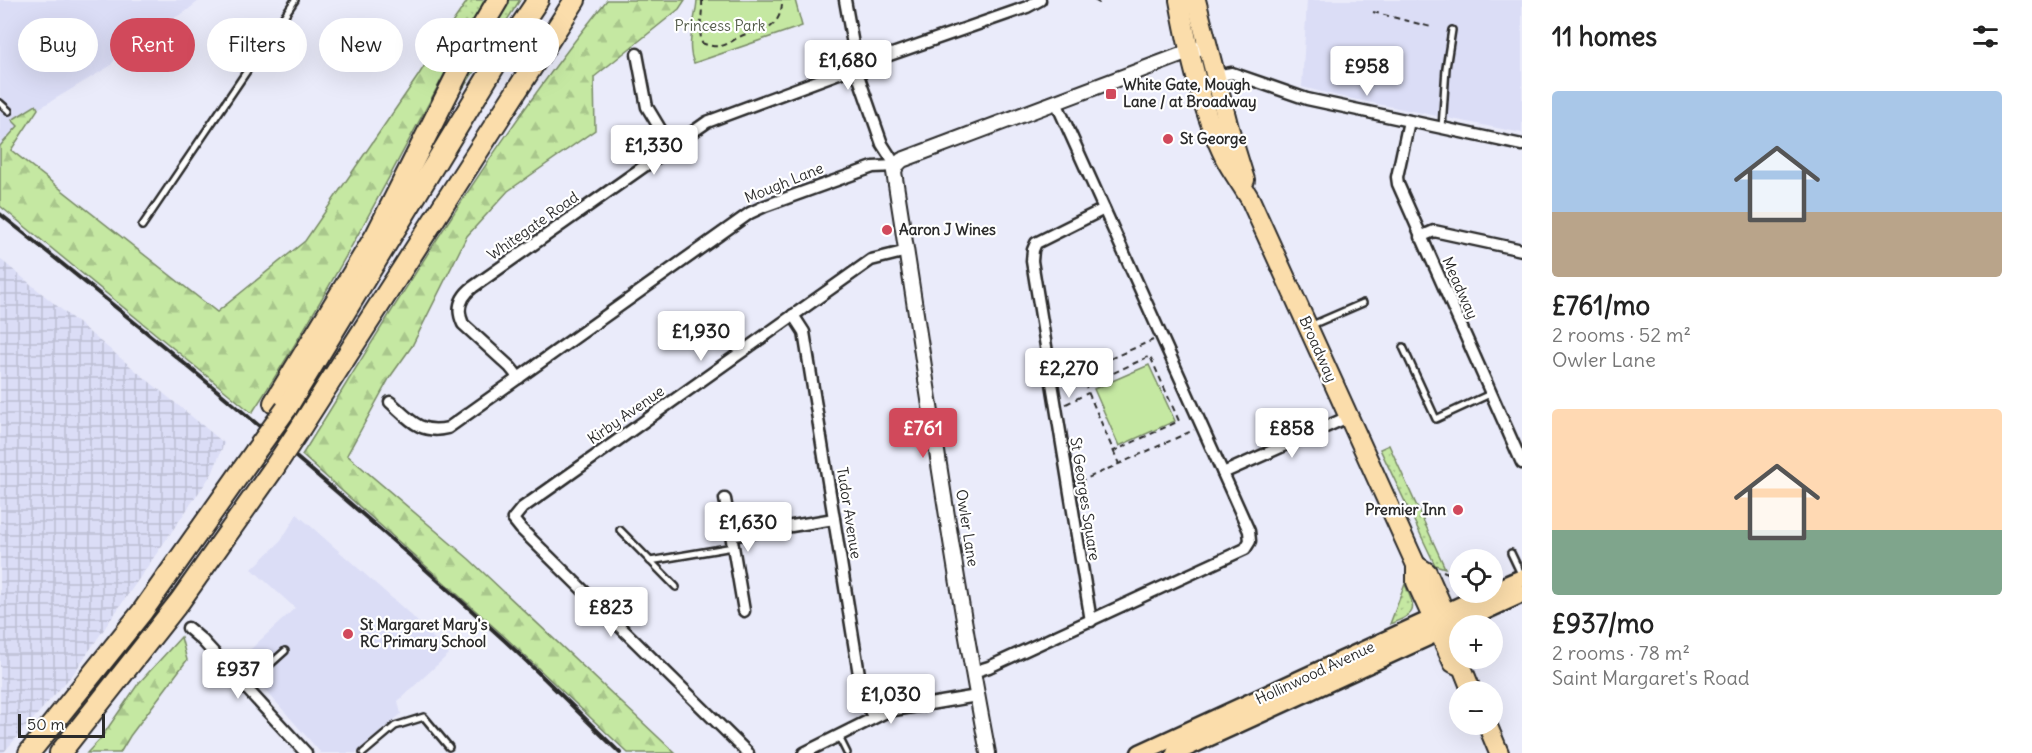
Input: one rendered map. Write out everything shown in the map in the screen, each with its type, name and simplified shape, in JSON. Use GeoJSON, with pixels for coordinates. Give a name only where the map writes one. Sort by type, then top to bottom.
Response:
{"type":"FeatureCollection","features":[{"type":"Feature","properties":{"kind":"highway"},"geometry":{"type":"LineString","coordinates":[[280,406],[375,235],[476,37],[498,0]]}},
{"type":"Feature","properties":{"kind":"highway"},"geometry":{"type":"LineString","coordinates":[[29,753],[142,612],[193,542],[250,448],[280,406],[503,51],[538,0]]}},
{"type":"Feature","properties":{"kind":"highway"},"geometry":{"type":"LineString","coordinates":[[60,753],[180,601],[274,468],[575,0]]}},
{"type":"Feature","properties":{"kind":"highway"},"geometry":{"type":"LineString","coordinates":[[499,117],[589,0]]}},
{"type":"Feature","properties":{"kind":"highway","name":"Broadway"},"geometry":{"type":"LineString","coordinates":[[1179,0],[1199,49],[1215,76],[1250,199]]}},
{"type":"Feature","properties":{"kind":"highway","name":"Broadway"},"geometry":{"type":"LineString","coordinates":[[1196,0],[1199,49],[1211,122],[1228,163],[1250,199],[1416,565],[1415,579],[1449,631]]}},
{"type":"Feature","properties":{"kind":"highway","name":"Broadway"},"geometry":{"type":"LineString","coordinates":[[1442,622],[1449,648]]}},
{"type":"Feature","properties":{"kind":"highway"},"geometry":{"type":"LineString","coordinates":[[1492,735],[1499,753]]}},
{"type":"Feature","properties":{"kind":"main road","name":"Hollinwood Avenue"},"geometry":{"type":"LineString","coordinates":[[1503,586],[1522,577]]}},
{"type":"Feature","properties":{"kind":"main road","name":"Hollinwood Avenue"},"geometry":{"type":"LineString","coordinates":[[1175,753],[1442,622],[1522,594]]}},
{"type":"Feature","properties":{"kind":"main road","name":"Hollinwood Avenue"},"geometry":{"type":"LineString","coordinates":[[1442,622],[1473,603]]}},
{"type":"Feature","properties":{"kind":"main road","name":"Hollinwood Avenue"},"geometry":{"type":"LineString","coordinates":[[1140,753],[1386,648]]}},
{"type":"Feature","properties":{"kind":"street"},"geometry":{"type":"LineString","coordinates":[[845,0],[855,67],[882,144],[896,166]]}},
{"type":"Feature","properties":{"kind":"street","name":"Whitegate Road"},"geometry":{"type":"LineString","coordinates":[[519,378],[463,324],[459,306],[465,294],[473,287],[707,122],[1027,7],[1040,0]]}},
{"type":"Feature","properties":{"kind":"street","name":"Mough Lane"},"geometry":{"type":"LineString","coordinates":[[390,402],[426,430],[437,431],[448,428],[750,213],[873,167],[896,166],[902,160],[1199,49]]}},
{"type":"Feature","properties":{"kind":"street"},"geometry":{"type":"LineString","coordinates":[[637,54],[647,107],[671,147]]}},
{"type":"Feature","properties":{"kind":"street"},"geometry":{"type":"LineString","coordinates":[[1215,76],[1232,73],[1307,99],[1522,145]]}},
{"type":"Feature","properties":{"kind":"street"},"geometry":{"type":"LineString","coordinates":[[973,672],[980,671],[1091,621],[1245,549],[1250,541],[1249,531],[1056,102]]}},
{"type":"Feature","properties":{"kind":"street","name":"Meadway"},"geometry":{"type":"LineString","coordinates":[[1409,121],[1397,177],[1398,184],[1490,394],[1517,439],[1522,463]]}},
{"type":"Feature","properties":{"kind":"street","name":"Owler Lane"},"geometry":{"type":"LineString","coordinates":[[896,166],[894,172],[930,404],[988,753]]}},
{"type":"Feature","properties":{"kind":"street","name":"St Georges Square"},"geometry":{"type":"LineString","coordinates":[[1091,621],[1032,261],[1036,243],[1104,209]]}},
{"type":"Feature","properties":{"kind":"street"},"geometry":{"type":"LineString","coordinates":[[1420,237],[1434,231],[1522,250]]}},
{"type":"Feature","properties":{"kind":"street","name":"Kirby Avenue"},"geometry":{"type":"LineString","coordinates":[[747,753],[520,529],[513,519],[516,514],[559,482],[871,260],[907,251]]}},
{"type":"Feature","properties":{"kind":"street","name":"Tudor Avenue"},"geometry":{"type":"LineString","coordinates":[[792,315],[804,332],[862,693],[873,717]]}},
{"type":"Feature","properties":{"kind":"street"},"geometry":{"type":"LineString","coordinates":[[1223,473],[1348,417]]}},
{"type":"Feature","properties":{"kind":"street"},"geometry":{"type":"LineString","coordinates":[[725,499],[744,611]]}},
{"type":"Feature","properties":{"kind":"street"},"geometry":{"type":"LineString","coordinates":[[731,536],[834,519]]}},
{"type":"Feature","properties":{"kind":"street"},"geometry":{"type":"LineString","coordinates":[[188,628],[195,641],[245,687],[306,753]]}},
{"type":"Feature","properties":{"kind":"street"},"geometry":{"type":"LineString","coordinates":[[804,753],[888,711],[977,696]]}},
{"type":"Feature","properties":{"kind":"lane"},"geometry":{"type":"LineString","coordinates":[[142,226],[295,0]]}},
{"type":"Feature","properties":{"kind":"lane"},"geometry":{"type":"LineString","coordinates":[[1442,128],[1446,68],[1452,30]]}},
{"type":"Feature","properties":{"kind":"lane"},"geometry":{"type":"LineString","coordinates":[[0,104],[9,111]]}},
{"type":"Feature","properties":{"kind":"lane"},"geometry":{"type":"LineString","coordinates":[[1308,327],[1363,303]]}},
{"type":"Feature","properties":{"kind":"lane"},"geometry":{"type":"LineString","coordinates":[[1403,347],[1436,419],[1490,394]]}},
{"type":"Feature","properties":{"kind":"lane"},"geometry":{"type":"LineString","coordinates":[[620,530],[676,587]]}},
{"type":"Feature","properties":{"kind":"lane"},"geometry":{"type":"LineString","coordinates":[[650,561],[733,547]]}},
{"type":"Feature","properties":{"kind":"lane"},"geometry":{"type":"LineString","coordinates":[[1511,553],[1522,577]]}},
{"type":"Feature","properties":{"kind":"lane"},"geometry":{"type":"LineString","coordinates":[[245,687],[285,651]]}},
{"type":"Feature","properties":{"kind":"lane"},"geometry":{"type":"LineString","coordinates":[[363,753],[394,726],[424,717],[449,747]]}},
{"type":"Feature","properties":{"kind":"lane"},"geometry":{"type":"LineString","coordinates":[[838,735],[847,753]]}},
{"type":"Feature","properties":{"kind":"path"},"geometry":{"type":"LineString","coordinates":[[702,0],[699,33],[702,43],[723,47],[750,33],[762,32],[772,26],[783,9],[782,0]]}},
{"type":"Feature","properties":{"kind":"path"},"geometry":{"type":"LineString","coordinates":[[1094,0],[1099,3],[1100,0]]}},
{"type":"Feature","properties":{"kind":"path"},"geometry":{"type":"LineString","coordinates":[[1373,12],[1431,27]]}},
{"type":"Feature","properties":{"kind":"path"},"geometry":{"type":"LineString","coordinates":[[1057,382],[1156,338]]}},
{"type":"Feature","properties":{"kind":"path"},"geometry":{"type":"LineString","coordinates":[[1085,386],[1150,356],[1179,421],[1114,451]]}},
{"type":"Feature","properties":{"kind":"path"},"geometry":{"type":"LineString","coordinates":[[1080,372],[1119,464]]}},
{"type":"Feature","properties":{"kind":"path"},"geometry":{"type":"LineString","coordinates":[[1165,390],[1171,387]]}},
{"type":"Feature","properties":{"kind":"path"},"geometry":{"type":"LineString","coordinates":[[1060,406],[1089,393]]}},
{"type":"Feature","properties":{"kind":"path"},"geometry":{"type":"LineString","coordinates":[[1073,485],[1196,429]]}},
{"type":"Feature","properties":{"kind":"path"},"geometry":{"type":"LineString","coordinates":[[1442,571],[1449,574]]}},
{"type":"Feature","properties":{"kind":"shaded area"},"geometry":{"type":"Polygon","coordinates":[[[0,0],[200,0],[174,18],[110,18],[110,66],[38,109],[11,150],[0,153],[0,0]]]}},
{"type":"Feature","properties":{"kind":"shaded area"},"geometry":{"type":"Polygon","coordinates":[[[1307,0],[1522,0],[1522,133],[1302,87],[1307,0]]]}},
{"type":"Feature","properties":{"kind":"shaded area"},"geometry":{"type":"Polygon","coordinates":[[[0,259],[224,443],[213,472],[73,674],[3,753],[0,753],[0,259]]]}},
{"type":"Feature","properties":{"kind":"shaded area","name":"St Margaret Mary's RC Primary School"},"geometry":{"type":"Polygon","coordinates":[[[297,514],[411,615],[449,654],[398,701],[401,714],[356,753],[321,753],[239,660],[295,608],[252,569],[281,541],[297,514]]]}},
{"type":"Feature","properties":{"kind":"green space"},"geometry":{"type":"Polygon","coordinates":[[[468,0],[486,0],[476,18],[456,18],[468,0]]]}},
{"type":"Feature","properties":{"kind":"green space"},"geometry":{"type":"Polygon","coordinates":[[[507,0],[520,0],[508,18],[498,18],[507,0]]]}},
{"type":"Feature","properties":{"kind":"green space"},"geometry":{"type":"Polygon","coordinates":[[[607,0],[685,0],[679,9],[594,77],[595,130],[508,191],[467,236],[412,346],[390,377],[347,455],[469,559],[675,753],[628,753],[505,637],[302,455],[447,223],[524,109],[552,72],[559,72],[559,62],[607,0]]]}},
{"type":"Feature","properties":{"kind":"green space","name":"Princess Park"},"geometry":{"type":"Polygon","coordinates":[[[697,0],[795,0],[802,26],[694,63],[691,40],[697,0]]]}},
{"type":"Feature","properties":{"kind":"green space"},"geometry":{"type":"Polygon","coordinates":[[[420,72],[446,72],[308,323],[252,413],[0,206],[0,146],[18,126],[12,120],[36,105],[38,109],[11,150],[217,312],[305,241],[420,72]]]}},
{"type":"Feature","properties":{"kind":"green space"},"geometry":{"type":"Polygon","coordinates":[[[469,72],[474,72],[449,110],[469,72]]]}},
{"type":"Feature","properties":{"kind":"green space"},"geometry":{"type":"Polygon","coordinates":[[[1149,365],[1175,421],[1119,446],[1094,389],[1149,365]]]}},
{"type":"Feature","properties":{"kind":"green space"},"geometry":{"type":"Polygon","coordinates":[[[1389,445],[1445,568],[1435,565],[1380,449],[1389,445]]]}},
{"type":"Feature","properties":{"kind":"green space"},"geometry":{"type":"Polygon","coordinates":[[[1405,584],[1412,610],[1406,617],[1390,624],[1405,584]]]}},
{"type":"Feature","properties":{"kind":"green space"},"geometry":{"type":"Polygon","coordinates":[[[181,637],[187,660],[130,736],[120,753],[87,753],[101,738],[138,684],[181,637]]]}},
{"type":"Feature","properties":{"kind":"railway"},"geometry":{"type":"LineString","coordinates":[[0,214],[192,370],[380,529],[503,639],[620,753]]}},
{"type":"Feature","properties":{"kind":"place","name":"White Gate, Mough Lane / at Broadway"},"geometry":{"type":"Point","coordinates":[1111,94]}},
{"type":"Feature","properties":{"kind":"place","name":"St George"},"geometry":{"type":"Point","coordinates":[1168,139]}},
{"type":"Feature","properties":{"kind":"place","name":"Aaron J Wines"},"geometry":{"type":"Point","coordinates":[887,230]}},
{"type":"Feature","properties":{"kind":"place","name":"Premier Inn"},"geometry":{"type":"Point","coordinates":[1458,510]}},
{"type":"Feature","properties":{"kind":"place","name":"St Margaret Mary's RC Primary School"},"geometry":{"type":"Point","coordinates":[348,634]}}]}
